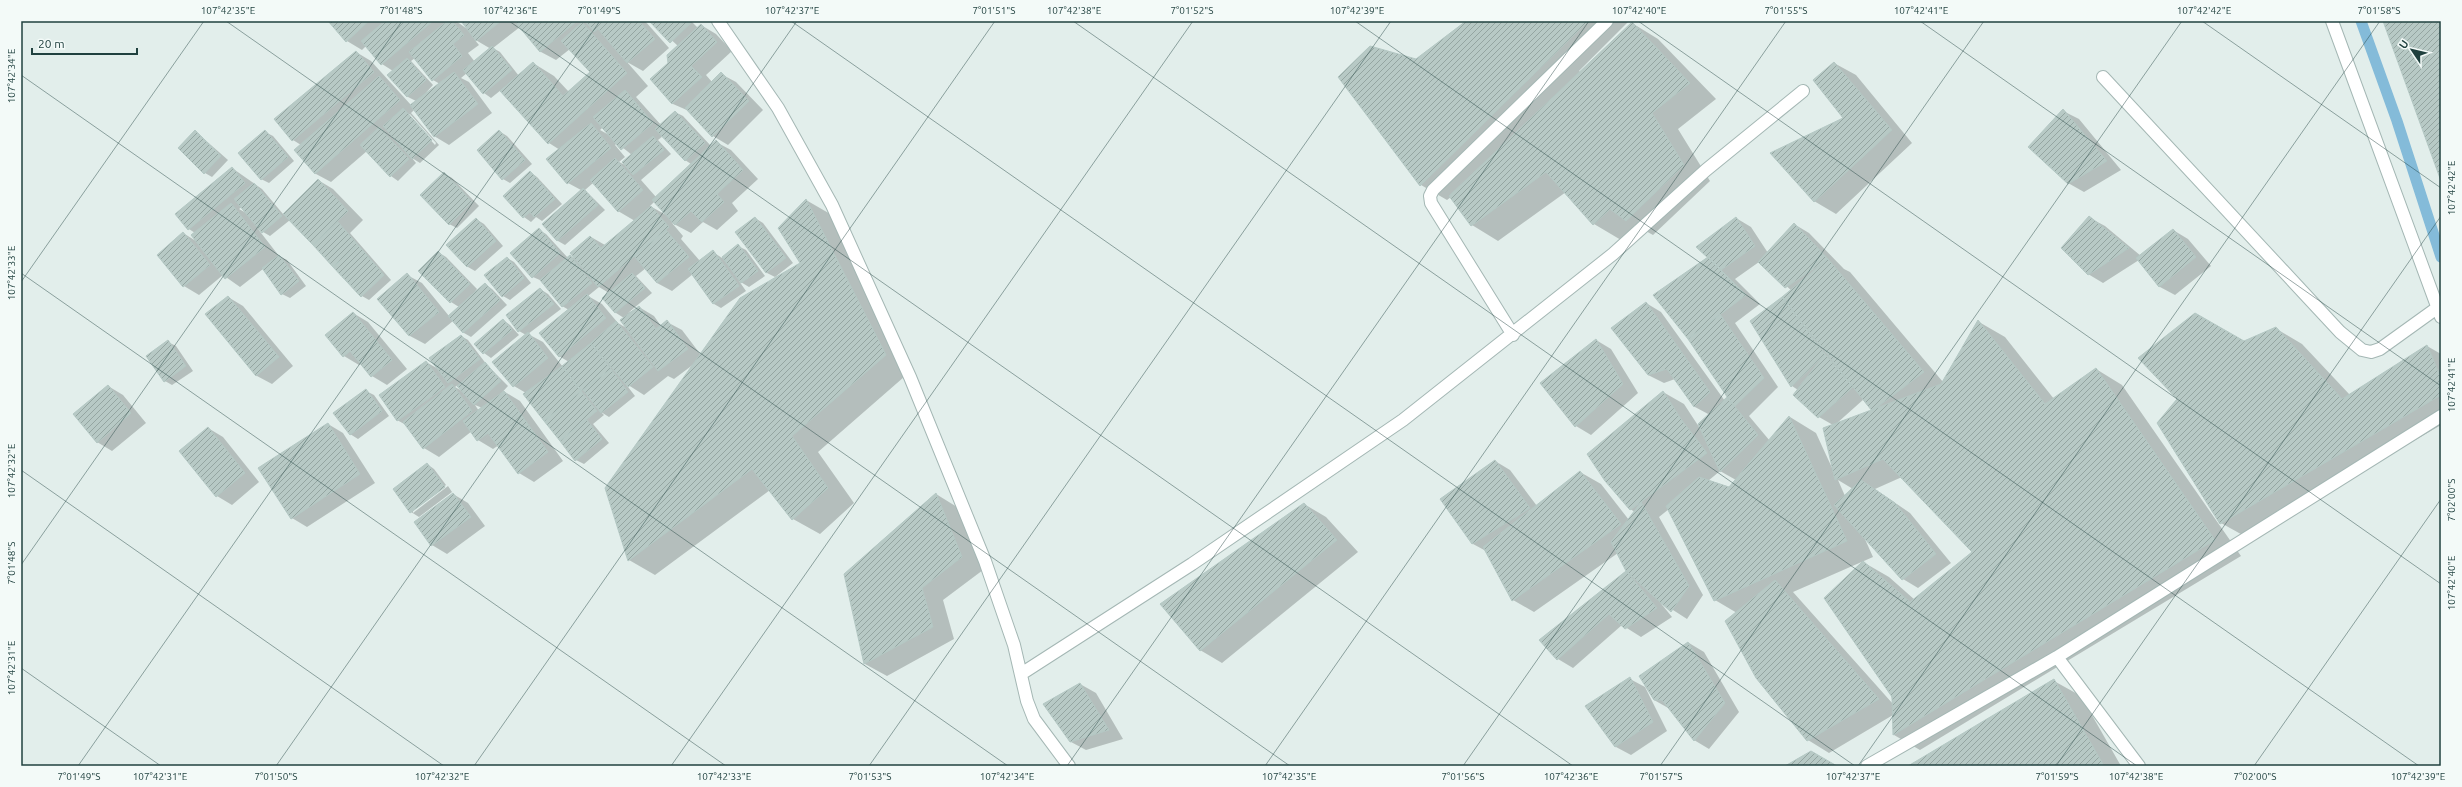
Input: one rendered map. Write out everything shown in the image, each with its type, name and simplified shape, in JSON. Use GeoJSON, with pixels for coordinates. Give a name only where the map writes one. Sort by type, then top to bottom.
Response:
{"type":"FeatureCollection","features":[{"type":"Feature","properties":{"kind":"street"},"geometry":{"type":"LineString","coordinates":[[718,21],[778,108],[832,205],[880,308],[985,561],[1014,645],[1034,719],[1069,766]]}},
{"type":"Feature","properties":{"kind":"street"},"geometry":{"type":"LineString","coordinates":[[1513,335],[1431,203],[1430,196],[1433,190],[1607,21]]}},
{"type":"Feature","properties":{"kind":"street"},"geometry":{"type":"LineString","coordinates":[[2103,77],[2310,301],[2356,346],[2371,352],[2380,349],[2439,313],[2332,21]]}},
{"type":"Feature","properties":{"kind":"street"},"geometry":{"type":"LineString","coordinates":[[1021,674],[1192,564],[1383,433],[1513,335],[1613,254],[1706,170],[1803,91]]}},
{"type":"Feature","properties":{"kind":"street"},"geometry":{"type":"LineString","coordinates":[[1867,766],[2057,657],[2441,416]]}},
{"type":"Feature","properties":{"kind":"street"},"geometry":{"type":"LineString","coordinates":[[2057,657],[2139,766]]}},
{"type":"Feature","properties":{"kind":"building"},"geometry":{"type":"Polygon","coordinates":[[[328,21],[369,21],[346,42],[328,21]]]}},
{"type":"Feature","properties":{"kind":"building"},"geometry":{"type":"Polygon","coordinates":[[[385,21],[433,21],[381,65],[361,41],[385,21]]]}},
{"type":"Feature","properties":{"kind":"building"},"geometry":{"type":"Polygon","coordinates":[[[447,21],[452,21],[464,35],[453,44],[462,56],[432,81],[409,52],[447,21]]]}},
{"type":"Feature","properties":{"kind":"building"},"geometry":{"type":"Polygon","coordinates":[[[461,21],[501,21],[476,41],[461,21]]]}},
{"type":"Feature","properties":{"kind":"building"},"geometry":{"type":"Polygon","coordinates":[[[577,21],[540,52],[515,22],[577,21]]]}},
{"type":"Feature","properties":{"kind":"building"},"geometry":{"type":"Polygon","coordinates":[[[585,21],[639,21],[655,39],[627,63],[598,29],[594,32],[585,21]]]}},
{"type":"Feature","properties":{"kind":"building"},"geometry":{"type":"Polygon","coordinates":[[[649,21],[688,21],[691,23],[670,43],[649,21]]]}},
{"type":"Feature","properties":{"kind":"building"},"geometry":{"type":"Polygon","coordinates":[[[1466,21],[1588,21],[1420,186],[1338,77],[1370,46],[1416,59],[1466,21]]]}},
{"type":"Feature","properties":{"kind":"building"},"geometry":{"type":"Polygon","coordinates":[[[2383,21],[2439,21],[2441,27],[2441,181],[2383,21]]]}},
{"type":"Feature","properties":{"kind":"building"},"geometry":{"type":"Polygon","coordinates":[[[582,22],[627,73],[548,144],[500,91],[533,62],[563,96],[590,72],[561,41],[582,22]]]}},
{"type":"Feature","properties":{"kind":"building"},"geometry":{"type":"Polygon","coordinates":[[[1632,22],[1690,83],[1652,113],[1684,165],[1626,221],[1610,209],[1593,225],[1546,172],[1471,226],[1449,196],[1632,22]]]}},
{"type":"Feature","properties":{"kind":"building"},"geometry":{"type":"Polygon","coordinates":[[[701,24],[717,42],[691,66],[702,77],[672,104],[650,79],[668,63],[667,55],[701,24]]]}},
{"type":"Feature","properties":{"kind":"building"},"geometry":{"type":"Polygon","coordinates":[[[492,46],[512,70],[483,94],[463,70],[492,46]]]}},
{"type":"Feature","properties":{"kind":"building"},"geometry":{"type":"Polygon","coordinates":[[[356,51],[374,72],[292,141],[274,119],[356,51]]]}},
{"type":"Feature","properties":{"kind":"building"},"geometry":{"type":"Polygon","coordinates":[[[407,58],[426,80],[407,97],[387,75],[407,58]]]}},
{"type":"Feature","properties":{"kind":"building"},"geometry":{"type":"Polygon","coordinates":[[[1834,62],[1892,130],[1814,202],[1770,153],[1843,118],[1813,80],[1834,62]]]}},
{"type":"Feature","properties":{"kind":"building"},"geometry":{"type":"Polygon","coordinates":[[[454,72],[478,104],[434,137],[410,105],[454,72]]]}},
{"type":"Feature","properties":{"kind":"building"},"geometry":{"type":"Polygon","coordinates":[[[721,72],[749,101],[712,137],[685,108],[721,72]]]}},
{"type":"Feature","properties":{"kind":"building"},"geometry":{"type":"Polygon","coordinates":[[[379,76],[400,100],[315,174],[294,150],[379,76]]]}},
{"type":"Feature","properties":{"kind":"building"},"geometry":{"type":"Polygon","coordinates":[[[625,90],[653,123],[621,150],[593,117],[625,90]]]}},
{"type":"Feature","properties":{"kind":"building"},"geometry":{"type":"Polygon","coordinates":[[[403,108],[432,140],[412,159],[383,126],[403,108]]]}},
{"type":"Feature","properties":{"kind":"building"},"geometry":{"type":"Polygon","coordinates":[[[2063,109],[2107,161],[2068,184],[2028,147],[2063,109]]]}},
{"type":"Feature","properties":{"kind":"building"},"geometry":{"type":"Polygon","coordinates":[[[675,111],[705,143],[685,161],[655,129],[675,111]]]}},
{"type":"Feature","properties":{"kind":"building"},"geometry":{"type":"Polygon","coordinates":[[[591,123],[611,148],[567,184],[546,159],[591,123]]]}},
{"type":"Feature","properties":{"kind":"building"},"geometry":{"type":"Polygon","coordinates":[[[379,127],[409,159],[390,177],[360,145],[379,127]]]}},
{"type":"Feature","properties":{"kind":"building"},"geometry":{"type":"Polygon","coordinates":[[[195,130],[221,156],[204,174],[178,148],[195,130]]]}},
{"type":"Feature","properties":{"kind":"building"},"geometry":{"type":"Polygon","coordinates":[[[265,130],[288,157],[261,180],[238,153],[265,130]]]}},
{"type":"Feature","properties":{"kind":"building"},"geometry":{"type":"Polygon","coordinates":[[[499,130],[525,160],[502,180],[477,150],[499,130]]]}},
{"type":"Feature","properties":{"kind":"building"},"geometry":{"type":"Polygon","coordinates":[[[653,136],[664,150],[633,175],[622,162],[653,136]]]}},
{"type":"Feature","properties":{"kind":"building"},"geometry":{"type":"Polygon","coordinates":[[[716,140],[743,170],[717,194],[724,202],[702,222],[691,211],[675,225],[652,200],[716,140]]]}},
{"type":"Feature","properties":{"kind":"building"},"geometry":{"type":"Polygon","coordinates":[[[615,158],[643,190],[618,212],[590,180],[615,158]]]}},
{"type":"Feature","properties":{"kind":"building"},"geometry":{"type":"Polygon","coordinates":[[[232,167],[245,183],[188,230],[175,214],[232,167]]]}},
{"type":"Feature","properties":{"kind":"building"},"geometry":{"type":"Polygon","coordinates":[[[530,171],[555,199],[534,217],[530,212],[523,218],[503,196],[530,171]]]}},
{"type":"Feature","properties":{"kind":"building"},"geometry":{"type":"Polygon","coordinates":[[[444,172],[472,202],[449,225],[420,195],[444,172]]]}},
{"type":"Feature","properties":{"kind":"building"},"geometry":{"type":"Polygon","coordinates":[[[318,179],[348,211],[313,245],[283,214],[318,179]]]}},
{"type":"Feature","properties":{"kind":"building"},"geometry":{"type":"Polygon","coordinates":[[[254,183],[282,216],[262,233],[234,199],[254,183]]]}},
{"type":"Feature","properties":{"kind":"building"},"geometry":{"type":"Polygon","coordinates":[[[583,188],[598,205],[557,241],[542,224],[583,188]]]}},
{"type":"Feature","properties":{"kind":"building"},"geometry":{"type":"Polygon","coordinates":[[[806,199],[886,355],[792,436],[828,488],[792,520],[752,469],[628,561],[605,488],[740,298],[800,263],[778,228],[806,199]]]}},
{"type":"Feature","properties":{"kind":"building"},"geometry":{"type":"Polygon","coordinates":[[[231,203],[265,247],[225,279],[191,235],[231,203]]]}},
{"type":"Feature","properties":{"kind":"building"},"geometry":{"type":"Polygon","coordinates":[[[651,206],[669,227],[598,287],[570,253],[590,236],[601,248],[651,206]]]}},
{"type":"Feature","properties":{"kind":"building"},"geometry":{"type":"Polygon","coordinates":[[[2089,216],[2129,248],[2088,275],[2061,248],[2089,216]]]}},
{"type":"Feature","properties":{"kind":"building"},"geometry":{"type":"Polygon","coordinates":[[[755,217],[786,258],[766,273],[735,232],[755,217]]]}},
{"type":"Feature","properties":{"kind":"building"},"geometry":{"type":"Polygon","coordinates":[[[1736,217],[1755,246],[1721,270],[1696,247],[1736,217]]]}},
{"type":"Feature","properties":{"kind":"building"},"geometry":{"type":"Polygon","coordinates":[[[476,218],[496,241],[467,267],[446,245],[476,218]]]}},
{"type":"Feature","properties":{"kind":"building"},"geometry":{"type":"Polygon","coordinates":[[[338,222],[358,245],[333,267],[313,245],[338,222]]]}},
{"type":"Feature","properties":{"kind":"building"},"geometry":{"type":"Polygon","coordinates":[[[1794,223],[1828,259],[1785,288],[1758,262],[1794,223]]]}},
{"type":"Feature","properties":{"kind":"building"},"geometry":{"type":"Polygon","coordinates":[[[539,228],[560,253],[532,278],[510,253],[539,228]]]}},
{"type":"Feature","properties":{"kind":"building"},"geometry":{"type":"Polygon","coordinates":[[[2173,229],[2196,257],[2159,287],[2136,258],[2173,229]]]}},
{"type":"Feature","properties":{"kind":"building"},"geometry":{"type":"Polygon","coordinates":[[[666,230],[689,257],[657,283],[634,256],[666,230]]]}},
{"type":"Feature","properties":{"kind":"building"},"geometry":{"type":"Polygon","coordinates":[[[183,232],[210,265],[183,287],[157,255],[183,232]]]}},
{"type":"Feature","properties":{"kind":"building"},"geometry":{"type":"Polygon","coordinates":[[[738,244],[758,271],[741,283],[722,257],[738,244]]]}},
{"type":"Feature","properties":{"kind":"building"},"geometry":{"type":"Polygon","coordinates":[[[358,245],[384,275],[361,297],[333,267],[358,245]]]}},
{"type":"Feature","properties":{"kind":"building"},"geometry":{"type":"Polygon","coordinates":[[[713,250],[739,286],[713,304],[688,269],[713,250]]]}},
{"type":"Feature","properties":{"kind":"building"},"geometry":{"type":"Polygon","coordinates":[[[438,251],[470,284],[450,303],[418,271],[438,251]]]}},
{"type":"Feature","properties":{"kind":"building"},"geometry":{"type":"Polygon","coordinates":[[[279,255],[299,281],[281,295],[262,268],[279,255]]]}},
{"type":"Feature","properties":{"kind":"building"},"geometry":{"type":"Polygon","coordinates":[[[570,255],[592,283],[562,307],[540,280],[570,255]]]}},
{"type":"Feature","properties":{"kind":"building"},"geometry":{"type":"Polygon","coordinates":[[[507,257],[524,278],[502,297],[484,275],[507,257]]]}},
{"type":"Feature","properties":{"kind":"building"},"geometry":{"type":"Polygon","coordinates":[[[1708,257],[1746,295],[1688,339],[1653,295],[1708,257]]]}},
{"type":"Feature","properties":{"kind":"building"},"geometry":{"type":"Polygon","coordinates":[[[1828,259],[1924,372],[1872,411],[1782,297],[1828,259]]]}},
{"type":"Feature","properties":{"kind":"building"},"geometry":{"type":"Polygon","coordinates":[[[407,273],[439,312],[409,336],[377,299],[407,273]]]}},
{"type":"Feature","properties":{"kind":"building"},"geometry":{"type":"Polygon","coordinates":[[[632,273],[645,288],[615,313],[602,298],[632,273]]]}},
{"type":"Feature","properties":{"kind":"building"},"geometry":{"type":"Polygon","coordinates":[[[485,283],[500,300],[463,333],[448,316],[485,283]]]}},
{"type":"Feature","properties":{"kind":"building"},"geometry":{"type":"Polygon","coordinates":[[[540,288],[554,304],[518,332],[506,315],[540,288]]]}},
{"type":"Feature","properties":{"kind":"building"},"geometry":{"type":"Polygon","coordinates":[[[587,294],[606,318],[559,357],[539,333],[587,294]]]}},
{"type":"Feature","properties":{"kind":"building"},"geometry":{"type":"Polygon","coordinates":[[[228,296],[279,357],[256,376],[205,314],[228,296]]]}},
{"type":"Feature","properties":{"kind":"building"},"geometry":{"type":"Polygon","coordinates":[[[1782,297],[1825,354],[1791,387],[1750,321],[1782,297]]]}},
{"type":"Feature","properties":{"kind":"building"},"geometry":{"type":"Polygon","coordinates":[[[1646,302],[1710,392],[1694,407],[1667,369],[1648,375],[1611,328],[1646,302]]]}},
{"type":"Feature","properties":{"kind":"building"},"geometry":{"type":"Polygon","coordinates":[[[639,306],[656,329],[667,320],[688,349],[658,371],[620,320],[639,306]]]}},
{"type":"Feature","properties":{"kind":"building"},"geometry":{"type":"Polygon","coordinates":[[[353,312],[392,360],[371,377],[350,351],[343,357],[325,335],[353,312]]]}},
{"type":"Feature","properties":{"kind":"building"},"geometry":{"type":"Polygon","coordinates":[[[2195,313],[2244,341],[2276,327],[2342,399],[2427,345],[2441,378],[2441,395],[2220,524],[2157,423],[2177,399],[2138,358],[2195,313]]]}},
{"type":"Feature","properties":{"kind":"building"},"geometry":{"type":"Polygon","coordinates":[[[1720,314],[1764,378],[1734,407],[1688,339],[1720,314]]]}},
{"type":"Feature","properties":{"kind":"building"},"geometry":{"type":"Polygon","coordinates":[[[503,319],[512,330],[483,354],[474,344],[503,319]]]}},
{"type":"Feature","properties":{"kind":"building"},"geometry":{"type":"Polygon","coordinates":[[[1978,320],[2045,404],[2096,368],[2215,540],[1893,735],[1892,697],[1824,598],[1863,561],[1910,602],[1972,552],[1883,459],[1835,480],[1823,428],[1941,384],[1978,320]]]}},
{"type":"Feature","properties":{"kind":"building"},"geometry":{"type":"Polygon","coordinates":[[[616,321],[653,367],[628,387],[591,343],[616,321]]]}},
{"type":"Feature","properties":{"kind":"building"},"geometry":{"type":"Polygon","coordinates":[[[528,332],[548,358],[513,387],[492,362],[528,332]]]}},
{"type":"Feature","properties":{"kind":"building"},"geometry":{"type":"Polygon","coordinates":[[[461,335],[480,359],[448,383],[429,358],[461,335]]]}},
{"type":"Feature","properties":{"kind":"building"},"geometry":{"type":"Polygon","coordinates":[[[1596,339],[1623,384],[1575,427],[1540,383],[1596,339]]]}},
{"type":"Feature","properties":{"kind":"building"},"geometry":{"type":"Polygon","coordinates":[[[168,340],[186,366],[164,382],[146,356],[168,340]]]}},
{"type":"Feature","properties":{"kind":"building"},"geometry":{"type":"Polygon","coordinates":[[[591,343],[611,369],[581,391],[562,366],[591,343]]]}},
{"type":"Feature","properties":{"kind":"building"},"geometry":{"type":"Polygon","coordinates":[[[1825,354],[1853,387],[1818,418],[1793,395],[1825,354]]]}},
{"type":"Feature","properties":{"kind":"building"},"geometry":{"type":"Polygon","coordinates":[[[426,361],[445,387],[397,421],[379,395],[426,361]]]}},
{"type":"Feature","properties":{"kind":"building"},"geometry":{"type":"Polygon","coordinates":[[[485,362],[501,381],[474,405],[457,386],[485,362]]]}},
{"type":"Feature","properties":{"kind":"building"},"geometry":{"type":"Polygon","coordinates":[[[562,366],[581,391],[544,421],[523,394],[562,366]]]}},
{"type":"Feature","properties":{"kind":"building"},"geometry":{"type":"Polygon","coordinates":[[[611,369],[628,392],[601,413],[583,390],[611,369]]]}},
{"type":"Feature","properties":{"kind":"building"},"geometry":{"type":"Polygon","coordinates":[[[452,384],[472,411],[423,449],[403,422],[452,384]]]}},
{"type":"Feature","properties":{"kind":"building"},"geometry":{"type":"Polygon","coordinates":[[[108,385],[131,413],[97,443],[73,414],[108,385]]]}},
{"type":"Feature","properties":{"kind":"building"},"geometry":{"type":"Polygon","coordinates":[[[366,389],[382,411],[350,435],[333,413],[366,389]]]}},
{"type":"Feature","properties":{"kind":"building"},"geometry":{"type":"Polygon","coordinates":[[[504,391],[548,452],[518,474],[488,433],[477,441],[463,421],[504,391]]]}},
{"type":"Feature","properties":{"kind":"building"},"geometry":{"type":"Polygon","coordinates":[[[581,391],[597,411],[560,441],[544,421],[581,391]]]}},
{"type":"Feature","properties":{"kind":"building"},"geometry":{"type":"Polygon","coordinates":[[[1663,391],[1681,419],[1707,453],[1630,510],[1605,481],[1587,454],[1663,391]]]}},
{"type":"Feature","properties":{"kind":"building"},"geometry":{"type":"Polygon","coordinates":[[[1727,397],[1758,435],[1720,472],[1698,424],[1727,397]]]}},
{"type":"Feature","properties":{"kind":"building"},"geometry":{"type":"Polygon","coordinates":[[[1789,416],[1847,541],[1714,601],[1666,506],[1699,477],[1729,487],[1789,416]]]}},
{"type":"Feature","properties":{"kind":"building"},"geometry":{"type":"Polygon","coordinates":[[[586,419],[602,439],[575,461],[560,441],[586,419]]]}},
{"type":"Feature","properties":{"kind":"building"},"geometry":{"type":"Polygon","coordinates":[[[328,423],[360,474],[291,519],[258,468],[328,423]]]}},
{"type":"Feature","properties":{"kind":"building"},"geometry":{"type":"Polygon","coordinates":[[[208,427],[245,473],[216,497],[179,451],[208,427]]]}},
{"type":"Feature","properties":{"kind":"building"},"geometry":{"type":"Polygon","coordinates":[[[1495,460],[1530,508],[1472,544],[1440,499],[1495,460]]]}},
{"type":"Feature","properties":{"kind":"building"},"geometry":{"type":"Polygon","coordinates":[[[427,463],[445,487],[410,513],[393,489],[427,463]]]}},
{"type":"Feature","properties":{"kind":"building"},"geometry":{"type":"Polygon","coordinates":[[[1580,471],[1621,524],[1512,601],[1483,547],[1580,471]]]}},
{"type":"Feature","properties":{"kind":"building"},"geometry":{"type":"Polygon","coordinates":[[[1861,480],[1895,503],[1936,554],[1902,580],[1834,505],[1861,480]]]}},
{"type":"Feature","properties":{"kind":"building"},"geometry":{"type":"Polygon","coordinates":[[[453,493],[471,517],[431,546],[414,522],[453,493]]]}},
{"type":"Feature","properties":{"kind":"building"},"geometry":{"type":"Polygon","coordinates":[[[936,493],[962,557],[922,588],[933,627],[864,664],[844,574],[936,493]]]}},
{"type":"Feature","properties":{"kind":"building"},"geometry":{"type":"Polygon","coordinates":[[[1641,502],[1689,586],[1671,612],[1626,571],[1611,542],[1641,502]]]}},
{"type":"Feature","properties":{"kind":"building"},"geometry":{"type":"Polygon","coordinates":[[[1304,503],[1337,540],[1200,651],[1160,604],[1304,503]]]}},
{"type":"Feature","properties":{"kind":"building"},"geometry":{"type":"Polygon","coordinates":[[[1626,571],[1657,608],[1625,629],[1609,614],[1557,660],[1539,640],[1626,571]]]}},
{"type":"Feature","properties":{"kind":"building"},"geometry":{"type":"Polygon","coordinates":[[[1775,580],[1879,699],[1807,741],[1756,678],[1725,621],[1775,580]]]}},
{"type":"Feature","properties":{"kind":"building"},"geometry":{"type":"Polygon","coordinates":[[[1688,642],[1725,703],[1694,741],[1662,700],[1654,700],[1639,676],[1688,642]]]}},
{"type":"Feature","properties":{"kind":"building"},"geometry":{"type":"Polygon","coordinates":[[[1630,677],[1653,722],[1615,747],[1585,706],[1630,677]]]}},
{"type":"Feature","properties":{"kind":"building"},"geometry":{"type":"Polygon","coordinates":[[[2054,679],[2104,766],[1908,766],[2054,679]]]}},
{"type":"Feature","properties":{"kind":"building"},"geometry":{"type":"Polygon","coordinates":[[[1080,683],[1109,730],[1070,742],[1043,704],[1080,683]]]}},
{"type":"Feature","properties":{"kind":"building"},"geometry":{"type":"Polygon","coordinates":[[[1811,751],[1837,766],[1785,766],[1811,751]]]}},
{"type":"Feature","properties":{"kind":"waterway"},"geometry":{"type":"LineString","coordinates":[[2361,21],[2397,121],[2441,257]]}}]}
